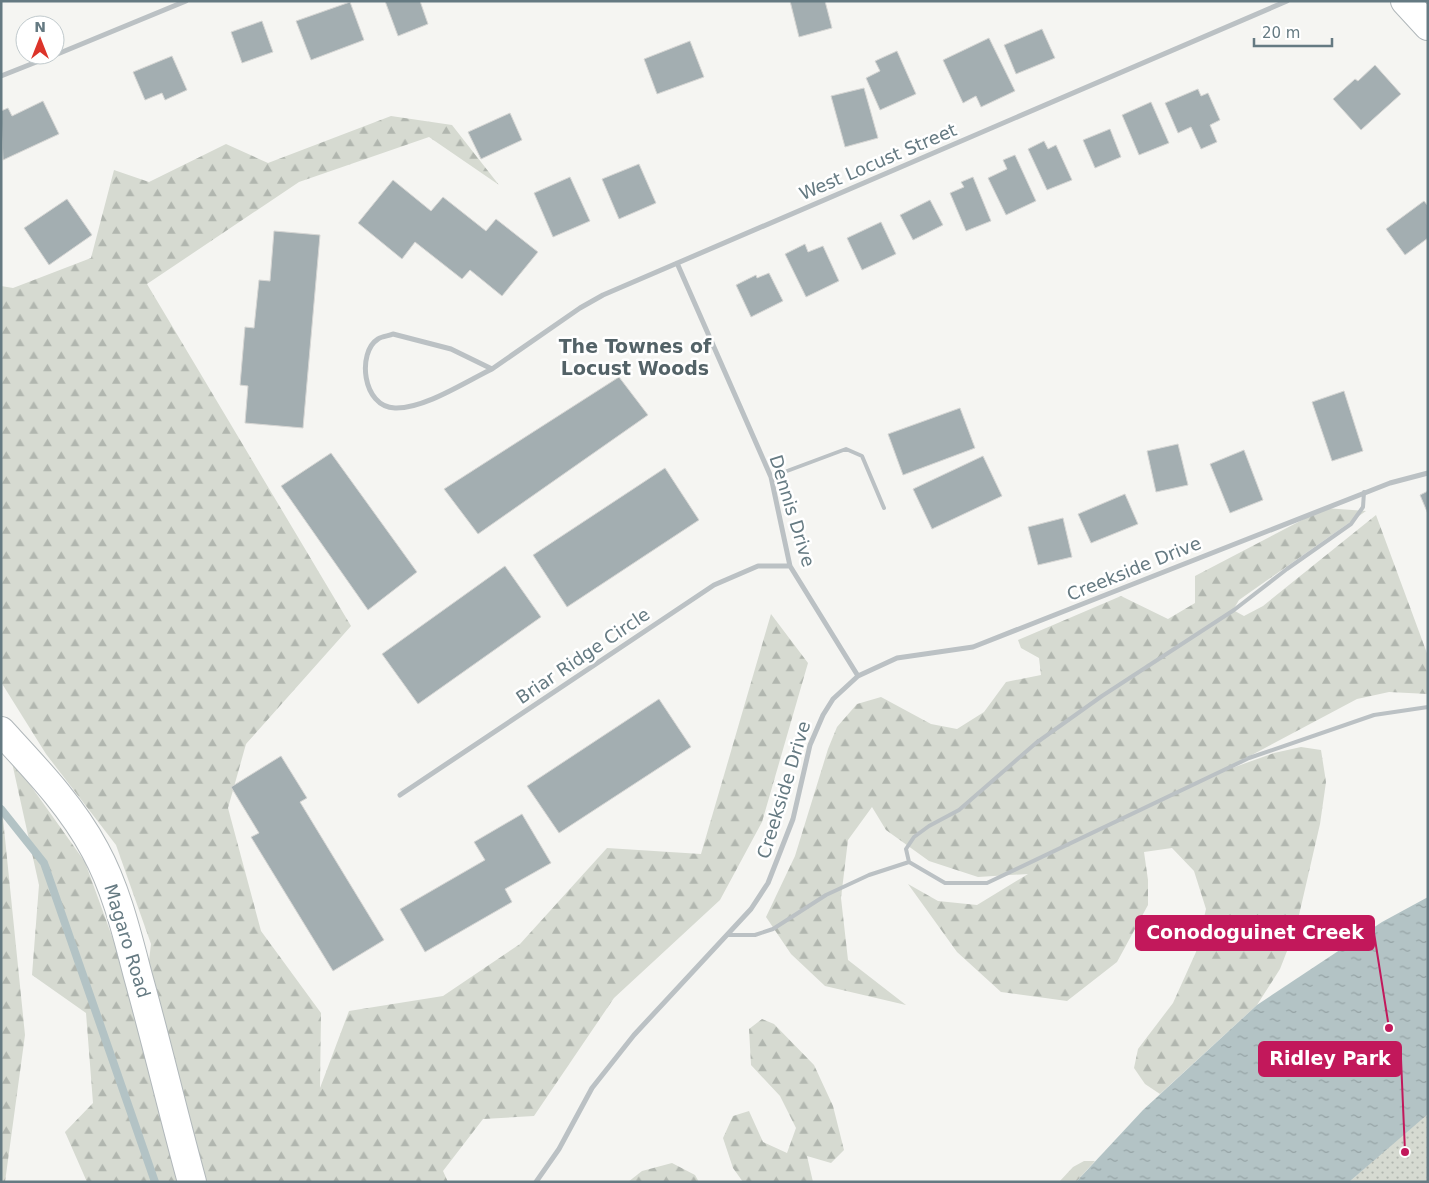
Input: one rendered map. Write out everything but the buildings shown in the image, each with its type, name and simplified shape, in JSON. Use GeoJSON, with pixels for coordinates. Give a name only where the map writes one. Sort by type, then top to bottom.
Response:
{"type":"FeatureCollection","features":[{"type":"Feature","properties":{"kind":"street"},"geometry":{"type":"LineString","coordinates":[[65,50],[186,1]]}},
{"type":"Feature","properties":{"kind":"street","name":"West Locust Street"},"geometry":{"type":"LineString","coordinates":[[492,369],[451,349],[393,334],[378,339],[369,349],[365,372],[372,396],[382,405],[394,408],[410,406],[492,369],[580,308],[603,295],[1287,1]]}},
{"type":"Feature","properties":{"kind":"street"},"geometry":{"type":"LineString","coordinates":[[1405,1],[1428,26]]}},
{"type":"Feature","properties":{"kind":"street"},"geometry":{"type":"LineString","coordinates":[[1,76],[29,65]]}},
{"type":"Feature","properties":{"kind":"street","name":"Dennis Drive"},"geometry":{"type":"LineString","coordinates":[[677,264],[771,477],[790,566],[858,676]]}},
{"type":"Feature","properties":{"kind":"street","name":"Creekside Drive"},"geometry":{"type":"LineString","coordinates":[[536,1182],[559,1149],[592,1088],[634,1035],[728,935],[764,890],[780,858],[793,819],[810,745],[823,715],[833,699],[858,676],[897,658],[974,647],[1390,482],[1428,473]]}},
{"type":"Feature","properties":{"kind":"street","name":"Briar Ridge Circle"},"geometry":{"type":"LineString","coordinates":[[400,794],[714,585],[758,566],[790,566]]}},
{"type":"Feature","properties":{"kind":"street","name":"Magaro Road"},"geometry":{"type":"LineString","coordinates":[[1,731],[50,784],[95,849],[104,868],[126,931],[192,1182]]}},
{"type":"Feature","properties":{"kind":"lane"},"geometry":{"type":"LineString","coordinates":[[771,477],[846,449],[862,456],[884,508]]}},
{"type":"Feature","properties":{"kind":"lane"},"geometry":{"type":"LineString","coordinates":[[1364,492],[1363,507],[1351,524],[1287,568],[1234,610],[1102,696],[1036,743],[959,810],[929,826],[914,837],[906,849],[909,862],[945,883],[987,883],[1249,758],[1374,715],[1428,707]]}},
{"type":"Feature","properties":{"kind":"lane"},"geometry":{"type":"LineString","coordinates":[[728,935],[755,935],[773,929],[826,895],[869,875],[909,862]]}},
{"type":"Feature","properties":{"kind":"green space"},"geometry":{"type":"Polygon","coordinates":[[[391,116],[452,125],[499,185],[429,137],[299,182],[147,284],[351,626],[246,744],[228,808],[261,931],[321,1013],[320,1088],[349,1011],[443,996],[520,944],[607,848],[701,854],[771,614],[808,663],[762,822],[720,900],[614,998],[534,1116],[483,1119],[443,1171],[448,1182],[87,1182],[65,1132],[93,1103],[86,1013],[32,975],[39,885],[11,758],[85,862],[142,1019],[151,944],[116,845],[46,754],[1,682],[1,286],[13,288],[91,258],[114,170],[149,182],[226,144],[268,163],[391,116]]]}},
{"type":"Feature","properties":{"kind":"green space"},"geometry":{"type":"Polygon","coordinates":[[[1325,508],[1366,511],[1239,600],[1233,610],[1244,616],[1263,606],[1376,515],[1428,656],[1428,694],[1389,692],[1357,699],[1218,773],[1274,753],[1301,747],[1321,750],[1326,782],[1320,824],[1296,928],[1280,969],[1257,1005],[1160,1094],[1145,1084],[1134,1068],[1138,1049],[1173,1003],[1196,952],[1206,909],[1194,871],[1172,848],[1144,852],[1148,880],[1148,905],[1117,962],[1067,1001],[1001,992],[957,952],[908,884],[938,901],[977,905],[1028,874],[978,877],[929,861],[886,830],[872,807],[848,840],[841,898],[848,960],[906,1005],[825,986],[791,954],[766,917],[795,856],[828,749],[837,727],[857,704],[881,697],[931,724],[957,729],[984,712],[1006,682],[1041,675],[1039,658],[1021,648],[1018,640],[1121,596],[1168,619],[1195,603],[1195,576],[1325,508]]]}},
{"type":"Feature","properties":{"kind":"green space"},"geometry":{"type":"Polygon","coordinates":[[[1,799],[25,1035],[5,1182],[1,1182],[1,799]]]}},
{"type":"Feature","properties":{"kind":"green space"},"geometry":{"type":"Polygon","coordinates":[[[762,1019],[774,1024],[814,1065],[833,1106],[844,1150],[831,1163],[807,1156],[813,1182],[743,1182],[733,1168],[723,1138],[733,1116],[749,1111],[763,1142],[787,1153],[796,1128],[780,1096],[751,1065],[749,1029],[762,1019]]]}},
{"type":"Feature","properties":{"kind":"green space"},"geometry":{"type":"Polygon","coordinates":[[[1428,1114],[1428,1182],[1349,1182],[1417,1122],[1428,1114]]]}},
{"type":"Feature","properties":{"kind":"green space"},"geometry":{"type":"Polygon","coordinates":[[[1084,1161],[1095,1161],[1076,1182],[1059,1182],[1073,1167],[1084,1161]]]}},
{"type":"Feature","properties":{"kind":"green space"},"geometry":{"type":"Polygon","coordinates":[[[672,1163],[695,1175],[699,1182],[628,1182],[642,1171],[672,1163]]]}},
{"type":"Feature","properties":{"kind":"water"},"geometry":{"type":"Polygon","coordinates":[[[1428,897],[1428,1114],[1349,1182],[1076,1182],[1143,1110],[1257,1005],[1382,922],[1428,897]]]}},
{"type":"Feature","properties":{"kind":"waterway"},"geometry":{"type":"LineString","coordinates":[[1,809],[44,863],[155,1182]]}},
{"type":"Feature","properties":{"kind":"place","name":"Conodoguinet Creek"},"geometry":{"type":"Point","coordinates":[1389,1028]}},
{"type":"Feature","properties":{"kind":"place","name":"Ridley Park"},"geometry":{"type":"Point","coordinates":[1405,1152]}},
{"type":"Feature","properties":{"kind":"district","name":"The Townes of Locust Woods"},"geometry":{"type":"Point","coordinates":[635,357]}}]}
